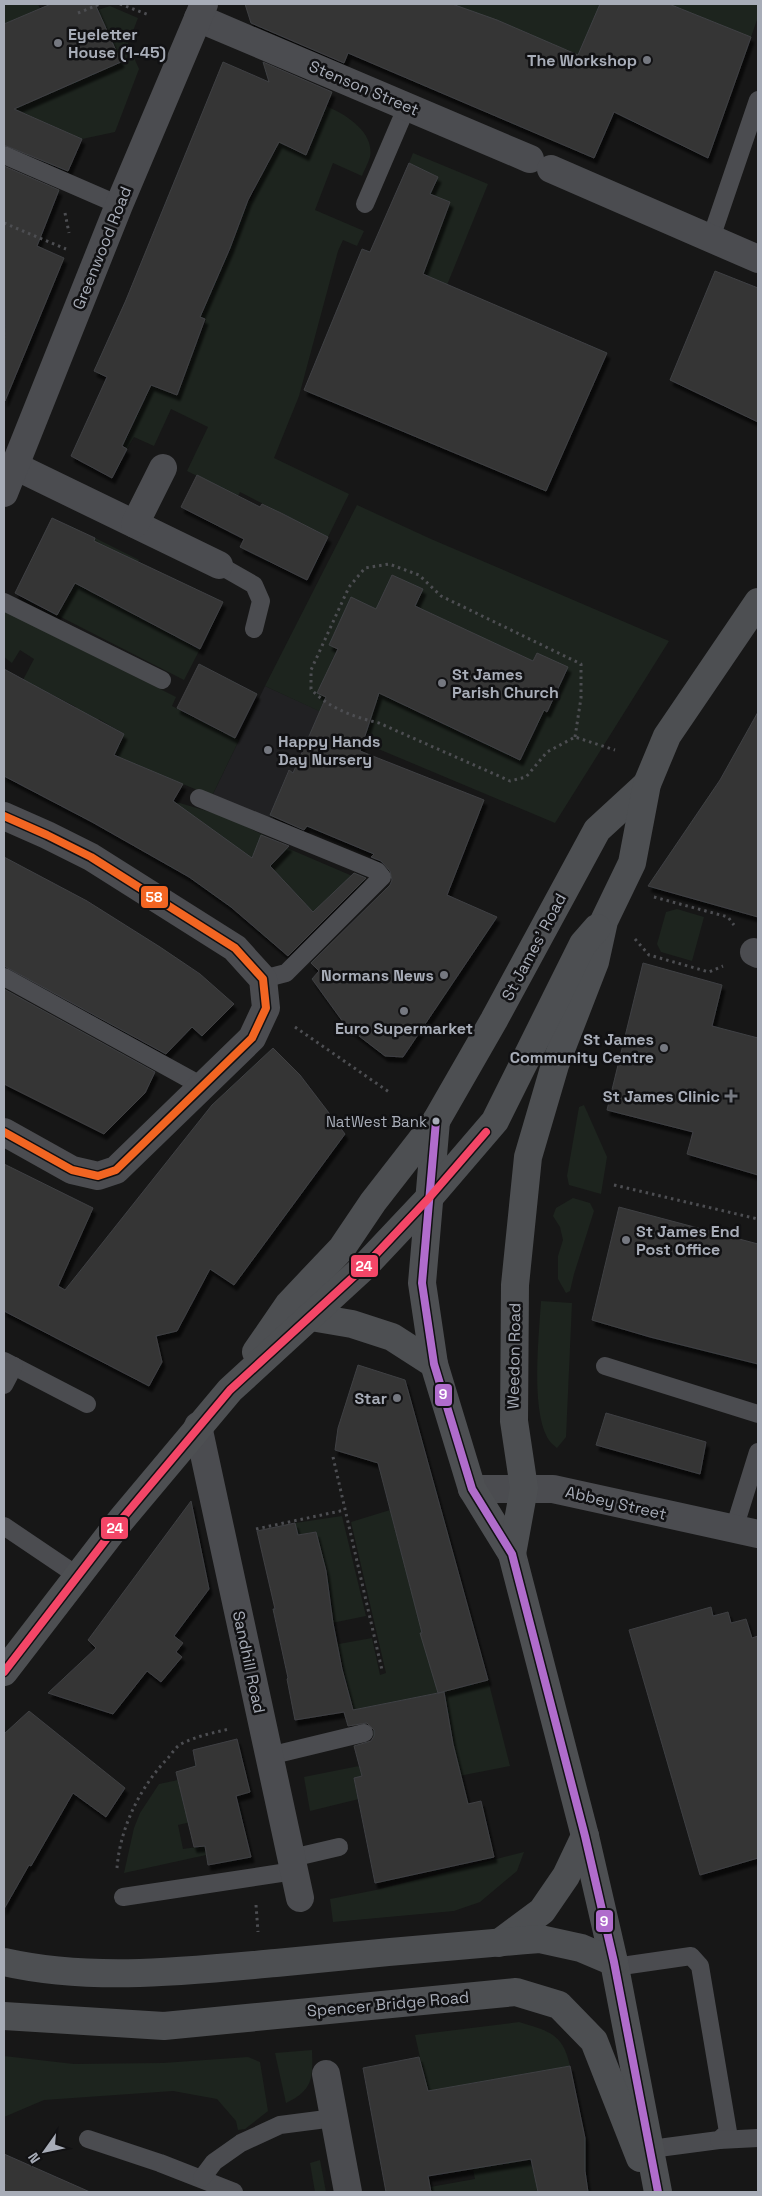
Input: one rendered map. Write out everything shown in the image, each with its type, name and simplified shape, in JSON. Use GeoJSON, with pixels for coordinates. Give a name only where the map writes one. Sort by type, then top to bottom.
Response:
{"type":"FeatureCollection","features":[{"type":"Feature","properties":{"kind":"main road","name":"St James' Road"},"geometry":{"type":"LineString","coordinates":[[528,1157],[556,1065],[595,962],[604,921],[632,863],[647,784],[667,736],[755,614]]}},
{"type":"Feature","properties":{"kind":"main road","name":"St James' Road"},"geometry":{"type":"LineString","coordinates":[[230,1390],[289,1304],[342,1248],[373,1202],[436,1121],[494,1020],[597,830],[647,784]]}},
{"type":"Feature","properties":{"kind":"main road","name":"St James' Road"},"geometry":{"type":"LineString","coordinates":[[429,1198],[495,1121],[583,944],[604,921]]}},
{"type":"Feature","properties":{"kind":"main road","name":"St James' Road"},"geometry":{"type":"LineString","coordinates":[[429,1198],[436,1121]]}},
{"type":"Feature","properties":{"kind":"main road","name":"Weedon Road"},"geometry":{"type":"LineString","coordinates":[[512,1554],[524,1488],[514,1421],[515,1285],[528,1157]]}},
{"type":"Feature","properties":{"kind":"main road","name":"Weedon Road"},"geometry":{"type":"LineString","coordinates":[[429,1198],[422,1283],[434,1364],[472,1489],[512,1554],[586,1836],[615,1964],[658,2192]]}},
{"type":"Feature","properties":{"kind":"main road"},"geometry":{"type":"LineString","coordinates":[[4,1672],[198,1426],[230,1390],[363,1268],[429,1198]]}},
{"type":"Feature","properties":{"kind":"main road"},"geometry":{"type":"LineString","coordinates":[[311,1317],[352,1324],[392,1337],[434,1364]]}},
{"type":"Feature","properties":{"kind":"main road"},"geometry":{"type":"LineString","coordinates":[[499,1943],[542,1911],[566,1876],[586,1836]]}},
{"type":"Feature","properties":{"kind":"main road"},"geometry":{"type":"LineString","coordinates":[[4,1962],[31,1968],[124,1974],[228,1967],[540,1939],[581,1948],[615,1964]]}},
{"type":"Feature","properties":{"kind":"main road","name":"Spencer Bridge Road"},"geometry":{"type":"LineString","coordinates":[[4,2016],[164,2026],[516,1992],[559,2004],[594,2041],[654,2192]]}},
{"type":"Feature","properties":{"kind":"street","name":"Stenson Street"},"geometry":{"type":"LineString","coordinates":[[201,11],[407,106],[758,259]]}},
{"type":"Feature","properties":{"kind":"street","name":"Greenwood Road"},"geometry":{"type":"LineString","coordinates":[[4,493],[119,205],[201,11]]}},
{"type":"Feature","properties":{"kind":"street"},"geometry":{"type":"LineString","coordinates":[[15,466],[219,565]]}},
{"type":"Feature","properties":{"kind":"street"},"geometry":{"type":"LineString","coordinates":[[135,524],[163,468]]}},
{"type":"Feature","properties":{"kind":"street"},"geometry":{"type":"LineString","coordinates":[[4,816],[91,857],[235,948],[263,979],[266,1008],[252,1038],[116,1170],[98,1176],[72,1170],[4,1132]]}},
{"type":"Feature","properties":{"kind":"street","name":"Sandhill Road"},"geometry":{"type":"LineString","coordinates":[[198,1426],[300,1898]]}},
{"type":"Feature","properties":{"kind":"street","name":"Abbey Street"},"geometry":{"type":"LineString","coordinates":[[472,1489],[553,1489],[746,1531]]}},
{"type":"Feature","properties":{"kind":"street"},"geometry":{"type":"LineString","coordinates":[[326,2074],[348,2192]]}},
{"type":"Feature","properties":{"kind":"lane"},"geometry":{"type":"LineString","coordinates":[[711,238],[758,100]]}},
{"type":"Feature","properties":{"kind":"lane"},"geometry":{"type":"LineString","coordinates":[[365,204],[407,106]]}},
{"type":"Feature","properties":{"kind":"lane"},"geometry":{"type":"LineString","coordinates":[[4,154],[119,205]]}},
{"type":"Feature","properties":{"kind":"lane"},"geometry":{"type":"LineString","coordinates":[[219,565],[254,585],[261,601],[254,629]]}},
{"type":"Feature","properties":{"kind":"lane"},"geometry":{"type":"LineString","coordinates":[[4,602],[162,680]]}},
{"type":"Feature","properties":{"kind":"lane"},"geometry":{"type":"LineString","coordinates":[[199,798],[377,870],[382,877],[286,972],[263,979]]}},
{"type":"Feature","properties":{"kind":"lane"},"geometry":{"type":"LineString","coordinates":[[4,977],[202,1086]]}},
{"type":"Feature","properties":{"kind":"lane"},"geometry":{"type":"LineString","coordinates":[[4,1385],[9,1364],[87,1404]]}},
{"type":"Feature","properties":{"kind":"lane"},"geometry":{"type":"LineString","coordinates":[[605,1366],[758,1414]]}},
{"type":"Feature","properties":{"kind":"lane"},"geometry":{"type":"LineString","coordinates":[[746,1531],[758,1452]]}},
{"type":"Feature","properties":{"kind":"lane"},"geometry":{"type":"LineString","coordinates":[[4,1526],[78,1576]]}},
{"type":"Feature","properties":{"kind":"lane"},"geometry":{"type":"LineString","coordinates":[[269,1756],[364,1733]]}},
{"type":"Feature","properties":{"kind":"lane"},"geometry":{"type":"LineString","coordinates":[[123,1897],[293,1865],[339,1847]]}},
{"type":"Feature","properties":{"kind":"lane"},"geometry":{"type":"LineString","coordinates":[[615,1964],[691,1956],[700,1966],[728,2132],[719,2140]]}},
{"type":"Feature","properties":{"kind":"lane"},"geometry":{"type":"LineString","coordinates":[[202,2178],[214,2162],[241,2143],[280,2125],[334,2118]]}},
{"type":"Feature","properties":{"kind":"lane"},"geometry":{"type":"LineString","coordinates":[[651,2149],[719,2140],[758,2138]]}},
{"type":"Feature","properties":{"kind":"lane"},"geometry":{"type":"LineString","coordinates":[[88,2139],[202,2178],[234,2192]]}},
{"type":"Feature","properties":{"kind":"path"},"geometry":{"type":"LineString","coordinates":[[78,13],[100,4]]}},
{"type":"Feature","properties":{"kind":"path"},"geometry":{"type":"LineString","coordinates":[[120,4],[149,15]]}},
{"type":"Feature","properties":{"kind":"path"},"geometry":{"type":"LineString","coordinates":[[4,223],[74,252]]}},
{"type":"Feature","properties":{"kind":"path"},"geometry":{"type":"LineString","coordinates":[[575,737],[581,698],[581,664],[441,596],[419,575],[389,564],[365,568],[349,587],[311,670],[311,689],[322,700],[361,719],[379,723],[510,781],[526,777],[547,752],[575,737],[615,750]]}},
{"type":"Feature","properties":{"kind":"path"},"geometry":{"type":"LineString","coordinates":[[630,933],[649,955],[709,972],[756,953],[728,917],[646,894]]}},
{"type":"Feature","properties":{"kind":"path"},"geometry":{"type":"LineString","coordinates":[[266,1008],[389,1092]]}},
{"type":"Feature","properties":{"kind":"path"},"geometry":{"type":"LineString","coordinates":[[614,1185],[758,1219]]}},
{"type":"Feature","properties":{"kind":"path"},"geometry":{"type":"LineString","coordinates":[[333,1457],[382,1670]]}},
{"type":"Feature","properties":{"kind":"path"},"geometry":{"type":"LineString","coordinates":[[250,1530],[345,1510]]}},
{"type":"Feature","properties":{"kind":"path"},"geometry":{"type":"LineString","coordinates":[[123,1897],[116,1885],[118,1852],[131,1812],[156,1769],[180,1745],[201,1736],[232,1729]]}},
{"type":"Feature","properties":{"kind":"shaded area"},"geometry":{"type":"Polygon","coordinates":[[[4,4],[38,4],[47,24],[30,13],[4,24],[4,4]]]}},
{"type":"Feature","properties":{"kind":"shaded area"},"geometry":{"type":"Polygon","coordinates":[[[429,4],[600,4],[565,88],[479,15],[455,5],[415,37],[429,4]]]}},
{"type":"Feature","properties":{"kind":"shaded area"},"geometry":{"type":"Polygon","coordinates":[[[669,4],[758,4],[758,17],[751,37],[669,4]]]}},
{"type":"Feature","properties":{"kind":"shaded area"},"geometry":{"type":"Polygon","coordinates":[[[110,6],[138,18],[128,44],[139,69],[115,132],[82,139],[4,104],[4,94],[59,69],[120,62],[98,10],[110,6]]]}},
{"type":"Feature","properties":{"kind":"shaded area"},"geometry":{"type":"Polygon","coordinates":[[[289,92],[282,143],[306,155],[326,106],[342,114],[357,125],[368,140],[370,148],[370,157],[362,176],[333,163],[315,210],[364,231],[357,246],[343,240],[338,251],[299,396],[274,458],[349,494],[328,537],[240,492],[238,496],[187,471],[208,427],[171,409],[154,446],[134,437],[127,449],[114,442],[136,391],[146,396],[151,385],[177,395],[187,367],[160,355],[169,331],[198,342],[206,320],[178,308],[230,248],[238,226],[217,217],[225,193],[251,201],[260,178],[237,167],[289,92]]]}},
{"type":"Feature","properties":{"kind":"shaded area"},"geometry":{"type":"Polygon","coordinates":[[[413,153],[488,184],[447,285],[370,252],[428,253],[450,203],[430,194],[438,177],[409,163],[413,153]]]}},
{"type":"Feature","properties":{"kind":"shaded area"},"geometry":{"type":"Polygon","coordinates":[[[357,505],[431,539],[669,641],[555,823],[376,748],[379,739],[265,686],[357,505]]]}},
{"type":"Feature","properties":{"kind":"shaded area"},"geometry":{"type":"Polygon","coordinates":[[[95,538],[139,560],[117,605],[200,649],[184,680],[57,615],[95,538]]]}},
{"type":"Feature","properties":{"kind":"shaded area"},"geometry":{"type":"Polygon","coordinates":[[[4,611],[176,697],[172,706],[239,740],[212,796],[151,771],[143,786],[173,801],[227,817],[271,839],[253,859],[106,772],[124,734],[99,719],[78,757],[55,745],[76,707],[49,693],[28,730],[4,716],[34,659],[20,650],[12,663],[4,657],[4,611]]]}},
{"type":"Feature","properties":{"kind":"shaded area","name":"Happy Hands Day Nursery"},"geometry":{"type":"Polygon","coordinates":[[[265,686],[333,717],[293,773],[288,771],[269,819],[212,796],[265,686]]]}},
{"type":"Feature","properties":{"kind":"shaded area"},"geometry":{"type":"Polygon","coordinates":[[[287,848],[364,881],[357,890],[346,881],[313,912],[264,873],[287,848]]]}},
{"type":"Feature","properties":{"kind":"shaded area"},"geometry":{"type":"Polygon","coordinates":[[[677,909],[704,917],[692,961],[661,952],[657,944],[666,912],[677,909]]]}},
{"type":"Feature","properties":{"kind":"shaded area"},"geometry":{"type":"Polygon","coordinates":[[[584,1105],[607,1157],[601,1194],[569,1185],[567,1176],[579,1107],[584,1105]]]}},
{"type":"Feature","properties":{"kind":"shaded area"},"geometry":{"type":"Polygon","coordinates":[[[573,1198],[590,1203],[594,1211],[570,1291],[566,1293],[558,1279],[558,1256],[563,1240],[560,1227],[553,1216],[556,1208],[573,1198]]]}},
{"type":"Feature","properties":{"kind":"shaded area"},"geometry":{"type":"Polygon","coordinates":[[[541,1301],[572,1303],[566,1437],[557,1448],[547,1437],[539,1408],[537,1370],[541,1301]]]}},
{"type":"Feature","properties":{"kind":"shaded area"},"geometry":{"type":"Polygon","coordinates":[[[390,1510],[438,1693],[353,1711],[340,1654],[323,1658],[322,1647],[372,1638],[380,1675],[386,1673],[351,1522],[390,1510]]]}},
{"type":"Feature","properties":{"kind":"shaded area"},"geometry":{"type":"Polygon","coordinates":[[[342,1516],[366,1616],[317,1626],[315,1613],[333,1610],[316,1532],[298,1535],[295,1523],[342,1516]]]}},
{"type":"Feature","properties":{"kind":"shaded area"},"geometry":{"type":"Polygon","coordinates":[[[488,1680],[510,1766],[459,1776],[453,1744],[438,1693],[488,1680]]]}},
{"type":"Feature","properties":{"kind":"shaded area"},"geometry":{"type":"Polygon","coordinates":[[[359,1766],[362,1776],[354,1778],[359,1799],[310,1811],[304,1777],[359,1766]]]}},
{"type":"Feature","properties":{"kind":"shaded area"},"geometry":{"type":"Polygon","coordinates":[[[178,1780],[195,1821],[178,1825],[183,1849],[204,1846],[206,1855],[124,1873],[134,1828],[140,1813],[159,1784],[178,1780]]]}},
{"type":"Feature","properties":{"kind":"shaded area"},"geometry":{"type":"Polygon","coordinates":[[[524,1852],[517,1871],[480,1902],[454,1911],[333,1922],[330,1899],[376,1890],[524,1852]]]}},
{"type":"Feature","properties":{"kind":"shaded area"},"geometry":{"type":"Polygon","coordinates":[[[519,2022],[553,2035],[563,2046],[570,2066],[484,2082],[499,2140],[503,2164],[531,2159],[538,2192],[431,2192],[430,2187],[475,2179],[470,2155],[413,2097],[423,2071],[415,2035],[519,2022]]]}},
{"type":"Feature","properties":{"kind":"shaded area"},"geometry":{"type":"Polygon","coordinates":[[[312,2050],[310,2082],[302,2093],[286,2103],[275,2053],[312,2050]]]}},
{"type":"Feature","properties":{"kind":"shaded area"},"geometry":{"type":"Polygon","coordinates":[[[4,2056],[74,2064],[163,2063],[248,2057],[260,2062],[268,2111],[245,2129],[238,2130],[236,2121],[217,2099],[173,2091],[44,2100],[4,2117],[4,2056]]]}},
{"type":"Feature","properties":{"kind":"shaded area"},"geometry":{"type":"Polygon","coordinates":[[[320,2160],[326,2192],[315,2192],[310,2163],[320,2160]]]}},
{"type":"Feature","properties":{"kind":"building","name":"Eyeletter House (1-45)"},"geometry":{"type":"Polygon","coordinates":[[[51,4],[95,4],[121,62],[14,109],[82,139],[68,171],[4,145],[4,24],[51,4]]]}},
{"type":"Feature","properties":{"kind":"building"},"geometry":{"type":"Polygon","coordinates":[[[245,4],[452,4],[497,20],[578,55],[600,4],[669,4],[751,37],[708,158],[614,112],[594,158],[348,53],[344,63],[251,23],[245,4]]]}},
{"type":"Feature","properties":{"kind":"building"},"geometry":{"type":"Polygon","coordinates":[[[223,62],[269,82],[263,62],[332,92],[306,155],[279,142],[248,200],[230,248],[200,317],[205,319],[177,395],[151,385],[122,446],[127,449],[112,478],[71,456],[107,377],[94,371],[126,300],[223,62]]]}},
{"type":"Feature","properties":{"kind":"building"},"geometry":{"type":"Polygon","coordinates":[[[409,163],[438,177],[430,194],[450,202],[423,274],[607,353],[546,491],[304,390],[362,249],[370,252],[409,163]]]}},
{"type":"Feature","properties":{"kind":"building"},"geometry":{"type":"Polygon","coordinates":[[[4,166],[59,190],[37,246],[64,258],[5,401],[4,166]]]}},
{"type":"Feature","properties":{"kind":"building"},"geometry":{"type":"Polygon","coordinates":[[[715,271],[758,288],[758,422],[670,380],[715,271]]]}},
{"type":"Feature","properties":{"kind":"building"},"geometry":{"type":"Polygon","coordinates":[[[197,475],[260,507],[262,504],[328,537],[307,580],[240,547],[244,539],[181,507],[197,475]]]}},
{"type":"Feature","properties":{"kind":"building"},"geometry":{"type":"Polygon","coordinates":[[[52,518],[95,538],[94,541],[223,602],[200,649],[75,583],[57,615],[15,593],[52,518]]]}},
{"type":"Feature","properties":{"kind":"building"},"geometry":{"type":"Polygon","coordinates":[[[392,575],[423,589],[415,606],[533,661],[537,653],[568,667],[547,712],[544,710],[520,760],[379,693],[360,751],[484,800],[447,895],[497,917],[403,1057],[385,1056],[346,1026],[312,979],[319,971],[311,963],[390,885],[392,880],[390,871],[381,861],[371,857],[374,854],[307,826],[304,830],[270,815],[289,770],[293,773],[326,697],[317,693],[338,649],[329,645],[351,597],[376,609],[392,575]]]}},
{"type":"Feature","properties":{"kind":"building"},"geometry":{"type":"Polygon","coordinates":[[[199,664],[257,694],[235,738],[177,708],[199,664]]]}},
{"type":"Feature","properties":{"kind":"building"},"geometry":{"type":"Polygon","coordinates":[[[4,669],[124,734],[114,755],[183,784],[173,801],[252,858],[261,835],[289,846],[270,866],[313,912],[354,873],[366,878],[288,956],[231,907],[189,877],[92,822],[4,776],[4,669]]]}},
{"type":"Feature","properties":{"kind":"building"},"geometry":{"type":"Polygon","coordinates":[[[758,712],[758,917],[648,886],[720,780],[758,712]]]}},
{"type":"Feature","properties":{"kind":"building"},"geometry":{"type":"Polygon","coordinates":[[[4,857],[87,901],[160,947],[200,974],[234,1004],[202,1036],[192,1027],[166,1054],[4,966],[4,857]]]}},
{"type":"Feature","properties":{"kind":"building"},"geometry":{"type":"Polygon","coordinates":[[[643,963],[722,985],[712,1026],[758,1038],[758,1175],[687,1154],[693,1132],[607,1110],[643,963]]]}},
{"type":"Feature","properties":{"kind":"building"},"geometry":{"type":"Polygon","coordinates":[[[4,989],[155,1072],[145,1093],[104,1134],[4,1084],[4,989]]]}},
{"type":"Feature","properties":{"kind":"building"},"geometry":{"type":"Polygon","coordinates":[[[273,1048],[300,1075],[345,1134],[234,1285],[210,1269],[177,1331],[156,1336],[162,1362],[149,1386],[4,1311],[4,1164],[93,1208],[58,1286],[65,1290],[212,1105],[273,1048]]]}},
{"type":"Feature","properties":{"kind":"building"},"geometry":{"type":"Polygon","coordinates":[[[619,1207],[758,1244],[758,1364],[650,1337],[592,1320],[619,1207]]]}},
{"type":"Feature","properties":{"kind":"building"},"geometry":{"type":"Polygon","coordinates":[[[358,1365],[405,1380],[488,1680],[438,1693],[420,1633],[422,1633],[378,1463],[335,1450],[338,1428],[358,1365]]]}},
{"type":"Feature","properties":{"kind":"building"},"geometry":{"type":"Polygon","coordinates":[[[606,1413],[706,1442],[700,1474],[596,1445],[606,1413]]]}},
{"type":"Feature","properties":{"kind":"building"},"geometry":{"type":"Polygon","coordinates":[[[191,1501],[209,1589],[174,1636],[183,1643],[176,1652],[182,1657],[161,1682],[147,1671],[113,1714],[48,1693],[96,1648],[88,1640],[191,1501]]]}},
{"type":"Feature","properties":{"kind":"building"},"geometry":{"type":"Polygon","coordinates":[[[295,1523],[298,1535],[316,1532],[326,1571],[342,1669],[353,1710],[444,1692],[453,1744],[468,1804],[481,1801],[494,1857],[375,1883],[354,1778],[362,1776],[354,1746],[371,1741],[374,1736],[374,1730],[367,1723],[348,1726],[344,1712],[295,1720],[273,1609],[275,1609],[257,1531],[295,1523]]]}},
{"type":"Feature","properties":{"kind":"building"},"geometry":{"type":"Polygon","coordinates":[[[711,1607],[713,1616],[728,1612],[731,1623],[746,1619],[752,1638],[758,1636],[758,1858],[700,1875],[629,1630],[711,1607]]]}},
{"type":"Feature","properties":{"kind":"building"},"geometry":{"type":"Polygon","coordinates":[[[29,1711],[125,1788],[106,1817],[73,1793],[4,1909],[4,1734],[29,1711]]]}},
{"type":"Feature","properties":{"kind":"building"},"geometry":{"type":"Polygon","coordinates":[[[237,1739],[250,1792],[236,1796],[251,1857],[208,1865],[205,1846],[194,1847],[176,1772],[196,1766],[193,1750],[237,1739]]]}},
{"type":"Feature","properties":{"kind":"building"},"geometry":{"type":"Polygon","coordinates":[[[419,2057],[428,2091],[570,2066],[585,2138],[585,2171],[588,2192],[538,2192],[531,2159],[428,2176],[431,2192],[386,2192],[363,2068],[419,2057]]]}},
{"type":"Feature","properties":{"kind":"building"},"geometry":{"type":"Polygon","coordinates":[[[4,2154],[90,2192],[4,2192],[4,2154]]]}},
{"type":"Feature","properties":{"kind":"transit line","name":"58"},"geometry":{"type":"LineString","coordinates":[[4,816],[91,857],[235,948],[263,979],[266,1008],[252,1038],[116,1170],[98,1176],[72,1170],[4,1132]]}},
{"type":"Feature","properties":{"kind":"transit line","name":"9"},"geometry":{"type":"LineString","coordinates":[[436,1121],[422,1283],[434,1364],[472,1489],[512,1554],[585,1836],[614,1962],[658,2192]]}},
{"type":"Feature","properties":{"kind":"transit line","name":"24"},"geometry":{"type":"LineString","coordinates":[[4,1672],[121,1520],[230,1390],[363,1268],[429,1198],[486,1132]]}},
{"type":"Feature","properties":{"kind":"place","name":"Eyeletter House (1-45)"},"geometry":{"type":"Point","coordinates":[58,43]}},
{"type":"Feature","properties":{"kind":"place","name":"The Workshop"},"geometry":{"type":"Point","coordinates":[647,60]}},
{"type":"Feature","properties":{"kind":"place","name":"St James Parish Church"},"geometry":{"type":"Point","coordinates":[442,683]}},
{"type":"Feature","properties":{"kind":"place","name":"Happy Hands Day Nursery"},"geometry":{"type":"Point","coordinates":[268,750]}},
{"type":"Feature","properties":{"kind":"place","name":"Normans News"},"geometry":{"type":"Point","coordinates":[444,975]}},
{"type":"Feature","properties":{"kind":"place","name":"Euro Supermarket"},"geometry":{"type":"Point","coordinates":[404,1011]}},
{"type":"Feature","properties":{"kind":"place","name":"St James Community Centre"},"geometry":{"type":"Point","coordinates":[664,1048]}},
{"type":"Feature","properties":{"kind":"place","name":"St James Clinic"},"geometry":{"type":"Point","coordinates":[731,1096]}},
{"type":"Feature","properties":{"kind":"place","name":"NatWest Bank"},"geometry":{"type":"Point","coordinates":[436,1121]}},
{"type":"Feature","properties":{"kind":"place","name":"St James End Post Office"},"geometry":{"type":"Point","coordinates":[626,1240]}},
{"type":"Feature","properties":{"kind":"place","name":"Star"},"geometry":{"type":"Point","coordinates":[397,1398]}}]}
